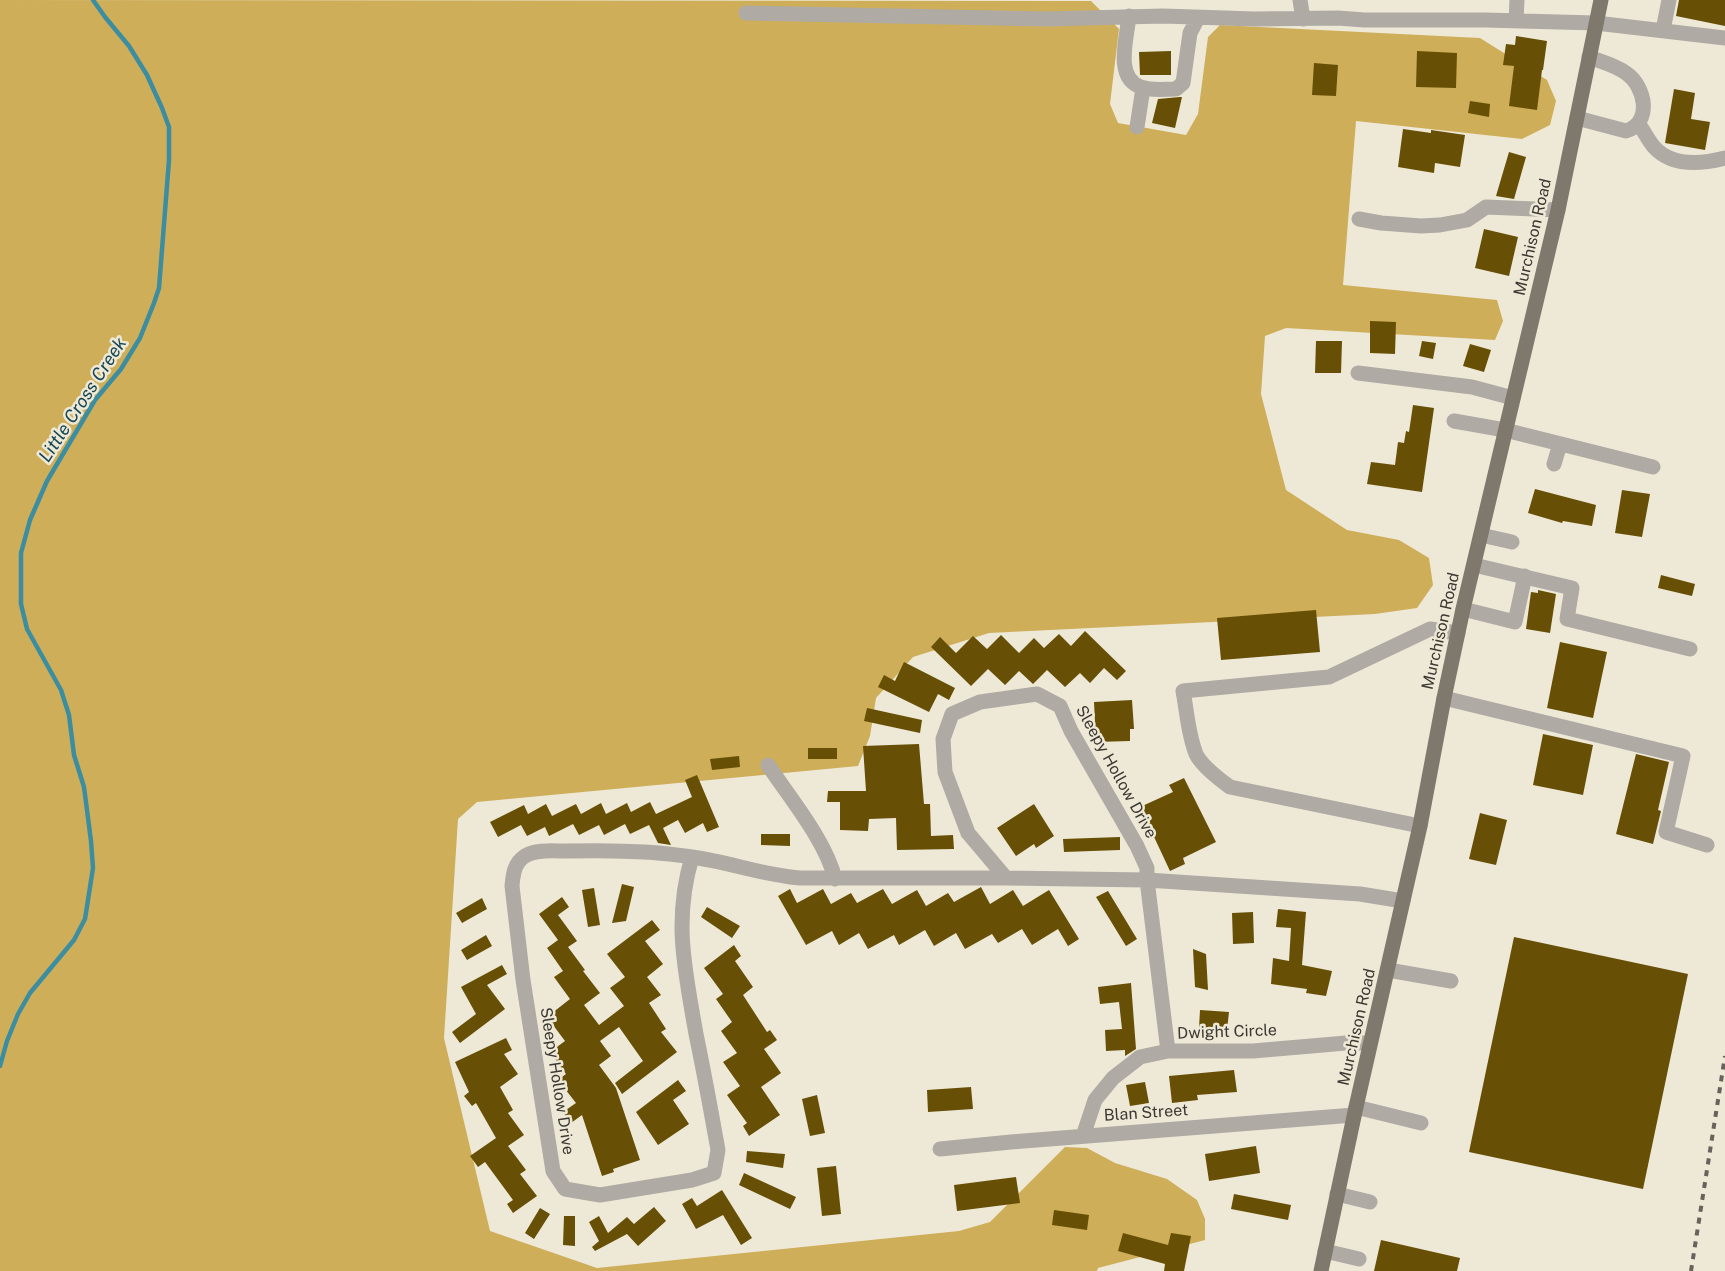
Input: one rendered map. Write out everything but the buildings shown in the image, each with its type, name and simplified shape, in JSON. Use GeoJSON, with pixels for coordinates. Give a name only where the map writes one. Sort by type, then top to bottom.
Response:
{"type":"FeatureCollection","features":[{"type":"Feature","properties":{"kind":"main road","name":"Murchison Road"},"geometry":{"type":"LineString","coordinates":[[1321,1271],[1370,1043],[1420,826],[1463,609],[1558,210],[1601,0]]}},
{"type":"Feature","properties":{"kind":"street"},"geometry":{"type":"LineString","coordinates":[[1300,0],[1303,18]]}},
{"type":"Feature","properties":{"kind":"street"},"geometry":{"type":"LineString","coordinates":[[1516,21],[1517,0]]}},
{"type":"Feature","properties":{"kind":"street"},"geometry":{"type":"LineString","coordinates":[[1663,30],[1669,0]]}},
{"type":"Feature","properties":{"kind":"street"},"geometry":{"type":"LineString","coordinates":[[746,13],[1046,19],[1130,16],[1516,21],[1596,24],[1725,38]]}},
{"type":"Feature","properties":{"kind":"street"},"geometry":{"type":"LineString","coordinates":[[1130,16],[1124,64],[1126,74],[1131,83],[1143,88],[1176,89],[1183,83],[1190,33],[1198,18]]}},
{"type":"Feature","properties":{"kind":"street"},"geometry":{"type":"LineString","coordinates":[[1577,118],[1626,131],[1633,129],[1643,114],[1644,105],[1636,82],[1628,74],[1616,67],[1589,57]]}},
{"type":"Feature","properties":{"kind":"street"},"geometry":{"type":"LineString","coordinates":[[1137,127],[1143,88]]}},
{"type":"Feature","properties":{"kind":"street"},"geometry":{"type":"LineString","coordinates":[[1638,123],[1655,148],[1673,160],[1706,163],[1725,158]]}},
{"type":"Feature","properties":{"kind":"street"},"geometry":{"type":"LineString","coordinates":[[1359,219],[1381,223],[1421,226],[1467,220],[1486,207],[1558,210]]}},
{"type":"Feature","properties":{"kind":"street"},"geometry":{"type":"LineString","coordinates":[[1358,373],[1472,387],[1513,398]]}},
{"type":"Feature","properties":{"kind":"street"},"geometry":{"type":"LineString","coordinates":[[1454,421],[1506,430],[1653,467]]}},
{"type":"Feature","properties":{"kind":"street"},"geometry":{"type":"LineString","coordinates":[[1554,464],[1560,444]]}},
{"type":"Feature","properties":{"kind":"street"},"geometry":{"type":"LineString","coordinates":[[1482,535],[1512,542]]}},
{"type":"Feature","properties":{"kind":"street"},"geometry":{"type":"LineString","coordinates":[[1474,564],[1572,588],[1566,618],[1690,649]]}},
{"type":"Feature","properties":{"kind":"street"},"geometry":{"type":"LineString","coordinates":[[1463,609],[1515,622],[1525,576]]}},
{"type":"Feature","properties":{"kind":"street"},"geometry":{"type":"LineString","coordinates":[[1420,826],[1230,787],[1220,780],[1197,756],[1189,731],[1183,692],[1329,677],[1430,629],[1458,633]]}},
{"type":"Feature","properties":{"kind":"street","name":"Sleepy Hollow Drive"},"geometry":{"type":"LineString","coordinates":[[1006,878],[968,833],[945,772],[943,739],[952,714],[980,702],[1037,694],[1060,706],[1071,731],[1137,846],[1147,868],[1147,880]]}},
{"type":"Feature","properties":{"kind":"street"},"geometry":{"type":"LineString","coordinates":[[1444,698],[1683,756],[1666,832],[1706,845]]}},
{"type":"Feature","properties":{"kind":"street"},"geometry":{"type":"LineString","coordinates":[[768,765],[820,842],[832,865],[835,879]]}},
{"type":"Feature","properties":{"kind":"street","name":"Sleepy Hollow Drive"},"geometry":{"type":"LineString","coordinates":[[692,857],[681,919],[683,962],[718,1150],[714,1172],[692,1180],[600,1195],[566,1189],[554,1171],[523,980],[512,886],[513,872],[517,863],[525,856],[536,852],[596,850],[692,857],[776,876],[835,879],[1006,878],[1147,880],[1360,894],[1403,901]]}},
{"type":"Feature","properties":{"kind":"street","name":"Dwight Circle"},"geometry":{"type":"LineString","coordinates":[[1147,880],[1168,1051],[1253,1051],[1346,1043],[1370,1043]]}},
{"type":"Feature","properties":{"kind":"street"},"geometry":{"type":"LineString","coordinates":[[1388,970],[1451,981]]}},
{"type":"Feature","properties":{"kind":"street"},"geometry":{"type":"LineString","coordinates":[[1083,1136],[1095,1100],[1113,1078],[1140,1057],[1168,1051]]}},
{"type":"Feature","properties":{"kind":"street","name":"Blan Street"},"geometry":{"type":"LineString","coordinates":[[940,1149],[1355,1111],[1421,1123]]}},
{"type":"Feature","properties":{"kind":"street"},"geometry":{"type":"LineString","coordinates":[[1337,1194],[1370,1202]]}},
{"type":"Feature","properties":{"kind":"street"},"geometry":{"type":"LineString","coordinates":[[1326,1251],[1359,1259]]}},
{"type":"Feature","properties":{"kind":"shaded area"},"geometry":{"type":"Polygon","coordinates":[[[0,0],[1091,1],[1119,29],[1110,104],[1118,123],[1186,135],[1198,114],[1208,37],[1220,25],[1480,38],[1547,80],[1556,101],[1550,125],[1522,139],[1356,121],[1343,285],[1497,300],[1503,321],[1495,340],[1286,328],[1265,336],[1261,394],[1286,490],[1347,530],[1399,540],[1429,558],[1433,585],[1417,608],[1375,614],[989,633],[913,657],[876,698],[870,736],[858,766],[477,802],[458,819],[444,1038],[490,1231],[597,1268],[959,1231],[990,1222],[1065,1147],[1087,1148],[1115,1163],[1167,1179],[1197,1200],[1205,1219],[1205,1240],[1098,1268],[1097,1271],[0,1271],[0,0]]]}},
{"type":"Feature","properties":{"kind":"waterway","name":"Little Cross Creek"},"geometry":{"type":"LineString","coordinates":[[0,1066],[7,1041],[18,1014],[30,993],[74,940],[85,919],[93,868],[84,787],[74,755],[69,715],[61,690],[27,629],[21,604],[21,553],[30,520],[47,481],[95,400],[121,369],[140,338],[159,288],[169,160],[169,127],[147,75],[129,46],[93,0]]}},
{"type":"Feature","properties":{"kind":"railway"},"geometry":{"type":"LineString","coordinates":[[1691,1271],[1725,1056]]}}]}
